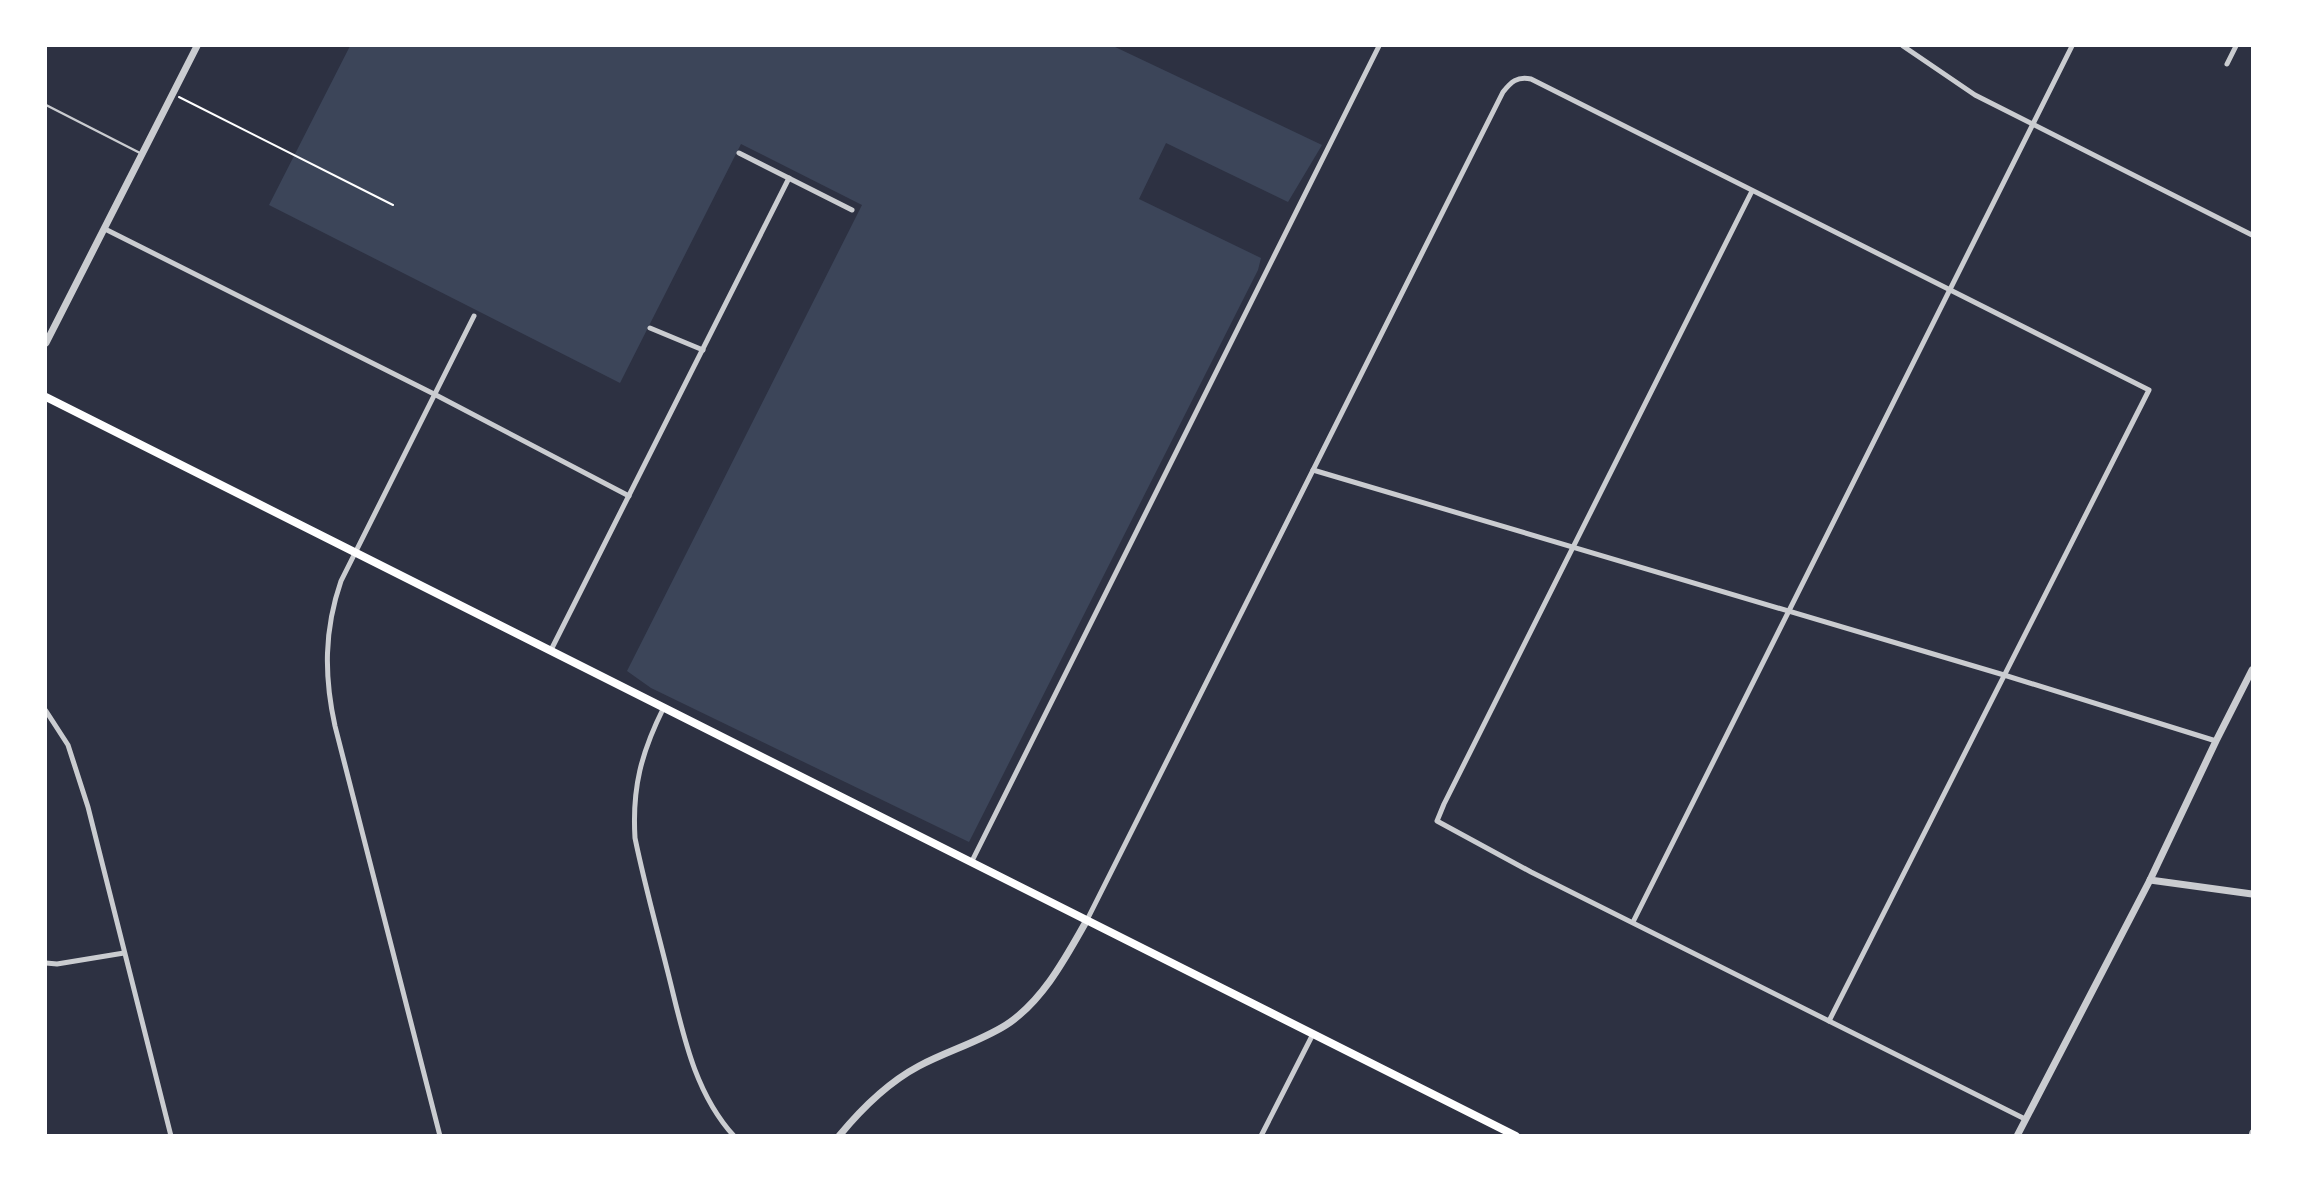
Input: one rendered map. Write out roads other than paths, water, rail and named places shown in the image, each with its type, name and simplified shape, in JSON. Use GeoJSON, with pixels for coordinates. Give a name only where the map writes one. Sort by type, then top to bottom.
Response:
{"type":"FeatureCollection","features":[{"type":"Feature","properties":{"kind":"main road"},"geometry":{"type":"LineString","coordinates":[[46,397],[1516,1136]]}},
{"type":"Feature","properties":{"kind":"street"},"geometry":{"type":"LineString","coordinates":[[46,343],[197,46]]}},
{"type":"Feature","properties":{"kind":"street"},"geometry":{"type":"LineString","coordinates":[[972,861],[1379,46]]}},
{"type":"Feature","properties":{"kind":"street"},"geometry":{"type":"LineString","coordinates":[[1903,46],[1955,83],[2252,235]]}},
{"type":"Feature","properties":{"kind":"street"},"geometry":{"type":"LineString","coordinates":[[1633,922],[2072,46]]}},
{"type":"Feature","properties":{"kind":"street"},"geometry":{"type":"LineString","coordinates":[[2227,64],[2236,46]]}},
{"type":"Feature","properties":{"kind":"street"},"geometry":{"type":"LineString","coordinates":[[839,1136],[880,1092],[919,1066],[1006,1024],[1027,1007],[1050,980],[1087,920],[1503,92],[1516,79],[1522,77],[1531,79],[2149,390],[1829,1021]]}},
{"type":"Feature","properties":{"kind":"street"},"geometry":{"type":"LineString","coordinates":[[739,153],[852,210]]}},
{"type":"Feature","properties":{"kind":"street"},"geometry":{"type":"LineString","coordinates":[[551,650],[789,178]]}},
{"type":"Feature","properties":{"kind":"street"},"geometry":{"type":"LineString","coordinates":[[1752,191],[1437,821],[1446,828],[2025,1119]]}},
{"type":"Feature","properties":{"kind":"street"},"geometry":{"type":"LineString","coordinates":[[105,229],[434,394],[629,496]]}},
{"type":"Feature","properties":{"kind":"street"},"geometry":{"type":"LineString","coordinates":[[440,1136],[329,699],[326,673],[327,636],[334,600],[354,552],[474,316]]}},
{"type":"Feature","properties":{"kind":"street"},"geometry":{"type":"LineString","coordinates":[[650,328],[703,350]]}},
{"type":"Feature","properties":{"kind":"street"},"geometry":{"type":"LineString","coordinates":[[1313,470],[2004,674],[2216,741]]}},
{"type":"Feature","properties":{"kind":"street"},"geometry":{"type":"LineString","coordinates":[[2017,1136],[2150,880],[2252,670]]}},
{"type":"Feature","properties":{"kind":"street"},"geometry":{"type":"LineString","coordinates":[[664,707],[643,754],[636,781],[635,838],[687,1048],[708,1101],[734,1136]]}},
{"type":"Feature","properties":{"kind":"street"},"geometry":{"type":"LineString","coordinates":[[46,711],[68,745],[88,807],[171,1136]]}},
{"type":"Feature","properties":{"kind":"street"},"geometry":{"type":"LineString","coordinates":[[2150,880],[2252,894]]}},
{"type":"Feature","properties":{"kind":"street"},"geometry":{"type":"LineString","coordinates":[[46,963],[57,964],[124,953]]}},
{"type":"Feature","properties":{"kind":"street"},"geometry":{"type":"LineString","coordinates":[[1261,1136],[1313,1034]]}},
{"type":"Feature","properties":{"kind":"lane"},"geometry":{"type":"LineString","coordinates":[[46,105],[143,154]]}}]}
